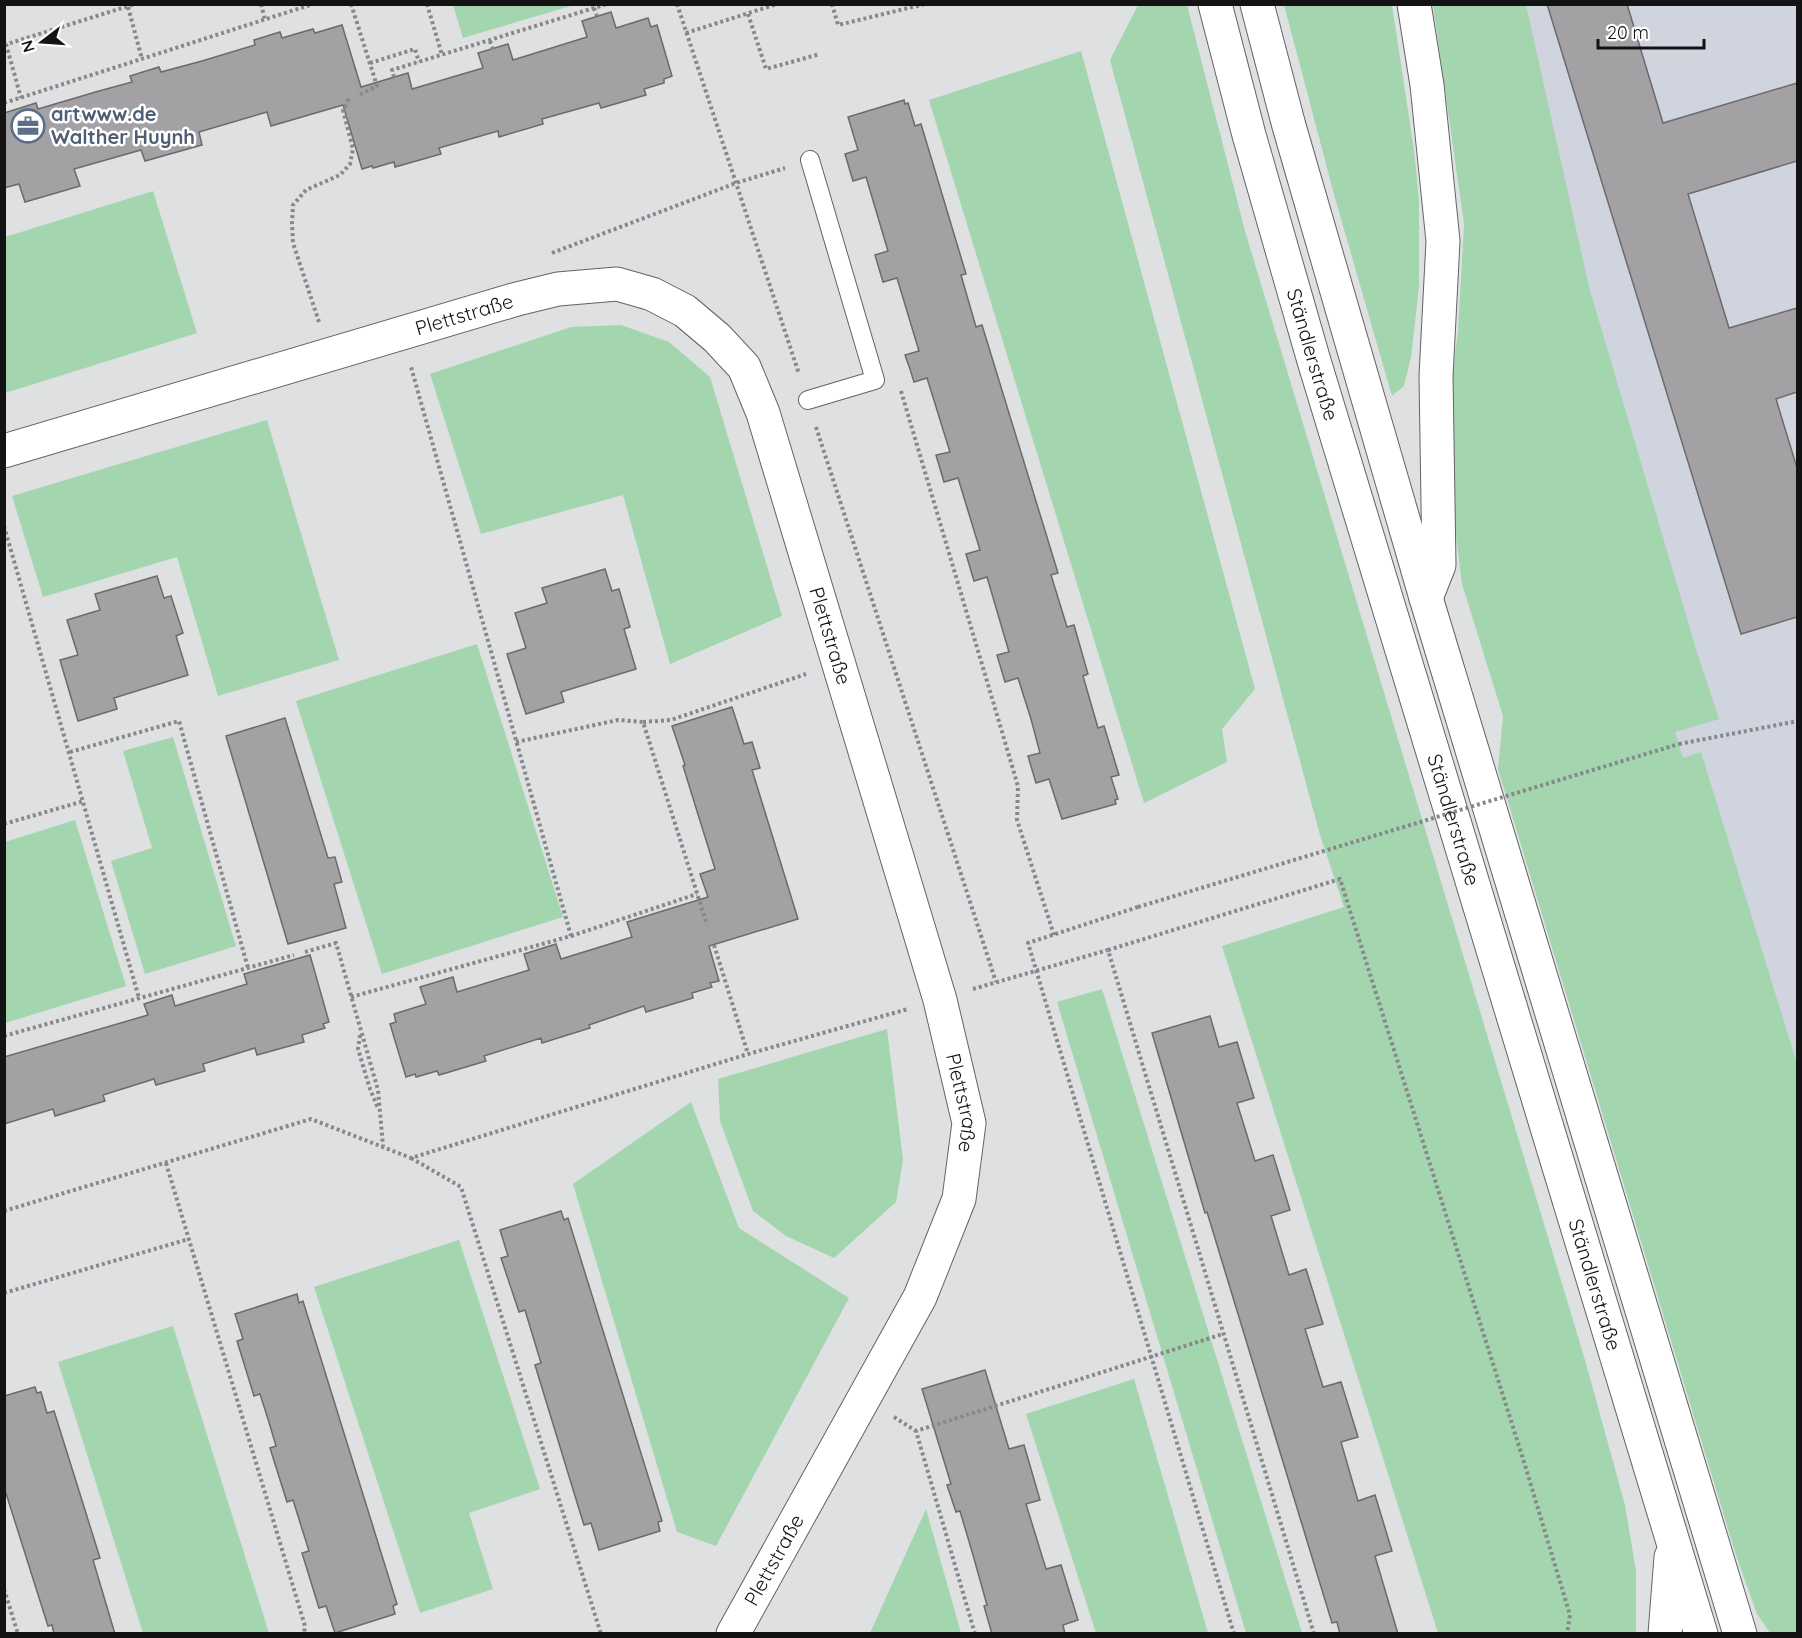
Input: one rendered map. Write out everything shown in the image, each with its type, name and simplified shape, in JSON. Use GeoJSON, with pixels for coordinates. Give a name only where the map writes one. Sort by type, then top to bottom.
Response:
{"type":"FeatureCollection","features":[{"type":"Feature","properties":{"kind":"main road","name":"Ständlerstraße"},"geometry":{"type":"LineString","coordinates":[[1215,4],[1314,361],[1701,1634]]}},
{"type":"Feature","properties":{"kind":"main road","name":"Ständlerstraße"},"geometry":{"type":"LineString","coordinates":[[1257,4],[1292,137],[1426,598],[1741,1632]]}},
{"type":"Feature","properties":{"kind":"main road"},"geometry":{"type":"LineString","coordinates":[[1414,4],[1427,85],[1443,241],[1436,376],[1439,565],[1426,598]]}},
{"type":"Feature","properties":{"kind":"main road","name":"Plettstraße"},"geometry":{"type":"LineString","coordinates":[[4,451],[517,299],[558,289],[617,284],[652,294],[685,312],[717,338],[744,367],[763,413],[940,999],[969,1123],[958,1199],[920,1297],[733,1634]]}},
{"type":"Feature","properties":{"kind":"main road"},"geometry":{"type":"LineString","coordinates":[[1665,1634],[1672,1538]]}},
{"type":"Feature","properties":{"kind":"lane"},"geometry":{"type":"LineString","coordinates":[[808,400],[874,380],[810,160]]}},
{"type":"Feature","properties":{"kind":"path"},"geometry":{"type":"LineString","coordinates":[[21,98],[5,45],[135,4]]}},
{"type":"Feature","properties":{"kind":"path"},"geometry":{"type":"LineString","coordinates":[[261,4],[265,20]]}},
{"type":"Feature","properties":{"kind":"path"},"geometry":{"type":"LineString","coordinates":[[4,103],[313,4]]}},
{"type":"Feature","properties":{"kind":"path"},"geometry":{"type":"LineString","coordinates":[[351,4],[377,86],[357,96]]}},
{"type":"Feature","properties":{"kind":"path"},"geometry":{"type":"LineString","coordinates":[[427,4],[442,55]]}},
{"type":"Feature","properties":{"kind":"path"},"geometry":{"type":"LineString","coordinates":[[394,77],[392,70],[607,4]]}},
{"type":"Feature","properties":{"kind":"path"},"geometry":{"type":"LineString","coordinates":[[677,4],[996,982]]}},
{"type":"Feature","properties":{"kind":"path"},"geometry":{"type":"LineString","coordinates":[[686,33],[777,4]]}},
{"type":"Feature","properties":{"kind":"path"},"geometry":{"type":"LineString","coordinates":[[832,4],[838,25],[925,4]]}},
{"type":"Feature","properties":{"kind":"path"},"geometry":{"type":"LineString","coordinates":[[128,7],[142,59]]}},
{"type":"Feature","properties":{"kind":"path"},"geometry":{"type":"LineString","coordinates":[[594,8],[597,16]]}},
{"type":"Feature","properties":{"kind":"path"},"geometry":{"type":"LineString","coordinates":[[748,14],[766,69],[820,54]]}},
{"type":"Feature","properties":{"kind":"path"},"geometry":{"type":"LineString","coordinates":[[490,41],[493,49]]}},
{"type":"Feature","properties":{"kind":"path"},"geometry":{"type":"LineString","coordinates":[[370,63],[415,49],[419,62]]}},
{"type":"Feature","properties":{"kind":"path"},"geometry":{"type":"LineString","coordinates":[[330,354],[293,243],[291,223],[293,205],[306,190],[340,175],[350,164],[352,149],[343,110],[349,98]]}},
{"type":"Feature","properties":{"kind":"path"},"geometry":{"type":"LineString","coordinates":[[547,255],[736,183],[810,160]]}},
{"type":"Feature","properties":{"kind":"path"},"geometry":{"type":"LineString","coordinates":[[402,334],[571,936]]}},
{"type":"Feature","properties":{"kind":"path"},"geometry":{"type":"LineString","coordinates":[[900,388],[1018,786],[1017,820],[1054,935]]}},
{"type":"Feature","properties":{"kind":"path"},"geometry":{"type":"LineString","coordinates":[[4,526],[139,998]]}},
{"type":"Feature","properties":{"kind":"path"},"geometry":{"type":"LineString","coordinates":[[516,742],[618,720],[643,722],[671,720],[839,662]]}},
{"type":"Feature","properties":{"kind":"path"},"geometry":{"type":"LineString","coordinates":[[70,752],[179,721],[248,968]]}},
{"type":"Feature","properties":{"kind":"path"},"geometry":{"type":"LineString","coordinates":[[1234,1634],[1028,943],[1138,907],[1679,744],[1797,721]]}},
{"type":"Feature","properties":{"kind":"path"},"geometry":{"type":"LineString","coordinates":[[643,722],[707,925]]}},
{"type":"Feature","properties":{"kind":"path"},"geometry":{"type":"LineString","coordinates":[[4,824],[84,801]]}},
{"type":"Feature","properties":{"kind":"path"},"geometry":{"type":"LineString","coordinates":[[411,1158],[748,1054],[1108,950],[1340,879],[1528,1473],[1570,1615],[1567,1634]]}},
{"type":"Feature","properties":{"kind":"path"},"geometry":{"type":"LineString","coordinates":[[351,997],[571,936],[697,894]]}},
{"type":"Feature","properties":{"kind":"path"},"geometry":{"type":"LineString","coordinates":[[305,952],[336,943],[378,1090],[383,1146]]}},
{"type":"Feature","properties":{"kind":"path"},"geometry":{"type":"LineString","coordinates":[[714,945],[748,1054]]}},
{"type":"Feature","properties":{"kind":"path"},"geometry":{"type":"LineString","coordinates":[[1108,950],[1314,1634]]}},
{"type":"Feature","properties":{"kind":"path"},"geometry":{"type":"LineString","coordinates":[[4,1036],[294,955]]}},
{"type":"Feature","properties":{"kind":"path"},"geometry":{"type":"LineString","coordinates":[[4,1211],[311,1119],[411,1158],[461,1186],[601,1634]]}},
{"type":"Feature","properties":{"kind":"path"},"geometry":{"type":"LineString","coordinates":[[166,1163],[302,1615],[305,1626],[304,1634]]}},
{"type":"Feature","properties":{"kind":"path"},"geometry":{"type":"LineString","coordinates":[[4,1293],[189,1239]]}},
{"type":"Feature","properties":{"kind":"path"},"geometry":{"type":"LineString","coordinates":[[975,1634],[916,1431],[1223,1334]]}},
{"type":"Feature","properties":{"kind":"path"},"geometry":{"type":"LineString","coordinates":[[4,1589],[18,1634]]}},
{"type":"Feature","properties":{"kind":"shaded area"},"geometry":{"type":"Polygon","coordinates":[[[1433,5],[1797,5],[1797,1432],[1433,5]]]}},
{"type":"Feature","properties":{"kind":"green space"},"geometry":{"type":"Polygon","coordinates":[[[453,4],[574,5],[463,38],[453,4]]]}},
{"type":"Feature","properties":{"kind":"green space"},"geometry":{"type":"Polygon","coordinates":[[[1138,5],[1187,5],[1245,231],[1585,1360],[1625,1505],[1636,1571],[1636,1633],[1438,1633],[1222,946],[1344,907],[1320,835],[1110,60],[1138,5]]]}},
{"type":"Feature","properties":{"kind":"green space"},"geometry":{"type":"Polygon","coordinates":[[[1284,5],[1392,5],[1414,150],[1419,200],[1419,287],[1411,357],[1404,386],[1392,396],[1335,198],[1284,5]]]}},
{"type":"Feature","properties":{"kind":"green space"},"geometry":{"type":"Polygon","coordinates":[[[1433,5],[1526,5],[1589,287],[1696,649],[1719,719],[1675,732],[1683,758],[1701,752],[1797,1064],[1797,1633],[1770,1633],[1757,1614],[1735,1552],[1498,769],[1503,716],[1462,584],[1455,527],[1450,423],[1464,224],[1433,5]]]}},
{"type":"Feature","properties":{"kind":"green space"},"geometry":{"type":"Polygon","coordinates":[[[1081,51],[1255,689],[1222,729],[1227,762],[1144,803],[929,100],[1081,51]]]}},
{"type":"Feature","properties":{"kind":"green space"},"geometry":{"type":"Polygon","coordinates":[[[153,191],[197,333],[5,393],[5,237],[153,191]]]}},
{"type":"Feature","properties":{"kind":"green space"},"geometry":{"type":"Polygon","coordinates":[[[621,325],[669,342],[710,377],[782,616],[670,664],[623,495],[481,534],[430,374],[571,327],[621,325]]]}},
{"type":"Feature","properties":{"kind":"green space"},"geometry":{"type":"Polygon","coordinates":[[[267,420],[339,660],[218,696],[177,557],[43,597],[12,496],[267,420]]]}},
{"type":"Feature","properties":{"kind":"green space"},"geometry":{"type":"Polygon","coordinates":[[[477,644],[563,917],[382,974],[296,701],[477,644]]]}},
{"type":"Feature","properties":{"kind":"green space"},"geometry":{"type":"Polygon","coordinates":[[[173,737],[236,946],[145,974],[111,861],[152,848],[123,751],[173,737]]]}},
{"type":"Feature","properties":{"kind":"green space"},"geometry":{"type":"Polygon","coordinates":[[[75,820],[126,986],[5,1023],[5,842],[75,820]]]}},
{"type":"Feature","properties":{"kind":"green space"},"geometry":{"type":"Polygon","coordinates":[[[1102,989],[1302,1633],[1246,1633],[1057,1002],[1102,989]]]}},
{"type":"Feature","properties":{"kind":"green space"},"geometry":{"type":"Polygon","coordinates":[[[887,1029],[903,1160],[896,1202],[834,1258],[786,1236],[753,1211],[720,1121],[718,1079],[887,1029]]]}},
{"type":"Feature","properties":{"kind":"green space"},"geometry":{"type":"Polygon","coordinates":[[[691,1102],[739,1228],[849,1298],[716,1546],[677,1532],[573,1184],[691,1102]]]}},
{"type":"Feature","properties":{"kind":"green space"},"geometry":{"type":"Polygon","coordinates":[[[459,1240],[540,1489],[469,1513],[493,1589],[420,1613],[314,1287],[459,1240]]]}},
{"type":"Feature","properties":{"kind":"green space"},"geometry":{"type":"Polygon","coordinates":[[[173,1326],[269,1633],[143,1633],[58,1362],[173,1326]]]}},
{"type":"Feature","properties":{"kind":"green space"},"geometry":{"type":"Polygon","coordinates":[[[1134,1379],[1208,1633],[1096,1633],[1026,1414],[1134,1379]]]}},
{"type":"Feature","properties":{"kind":"green space"},"geometry":{"type":"Polygon","coordinates":[[[926,1509],[961,1633],[870,1633],[926,1509]]]}},
{"type":"Feature","properties":{"kind":"building"},"geometry":{"type":"Polygon","coordinates":[[[1547,4],[1627,4],[1663,123],[1797,83],[1797,161],[1688,194],[1729,328],[1797,308],[1797,392],[1776,399],[1797,468],[1797,617],[1741,634],[1547,4]]]}},
{"type":"Feature","properties":{"kind":"building"},"geometry":{"type":"Polygon","coordinates":[[[611,12],[616,28],[648,18],[651,27],[657,25],[672,76],[664,79],[664,83],[644,89],[646,95],[601,108],[599,103],[542,119],[543,124],[499,137],[498,131],[439,148],[441,154],[395,167],[394,162],[362,169],[343,105],[271,126],[267,112],[199,132],[202,145],[145,161],[141,150],[74,169],[80,186],[25,202],[19,184],[4,188],[4,113],[36,103],[38,109],[132,82],[130,76],[159,67],[161,72],[202,61],[255,45],[254,40],[280,32],[282,38],[313,29],[315,33],[342,25],[361,87],[408,73],[412,89],[483,68],[478,53],[508,44],[513,60],[587,37],[582,21],[611,12]]]}},
{"type":"Feature","properties":{"kind":"building"},"geometry":{"type":"Polygon","coordinates":[[[904,100],[905,104],[908,103],[915,126],[921,124],[966,274],[961,275],[976,327],[982,325],[1058,573],[1051,575],[1067,627],[1074,625],[1088,674],[1083,676],[1098,728],[1104,726],[1119,775],[1111,777],[1118,799],[1115,800],[1116,804],[1062,819],[1049,779],[1036,783],[1028,756],[1040,753],[1031,719],[1018,678],[1005,682],[997,655],[1009,652],[987,577],[974,581],[966,554],[980,550],[958,478],[944,482],[936,455],[950,452],[927,378],[914,382],[905,355],[919,351],[897,278],[883,282],[875,255],[888,251],[866,177],[853,181],[845,154],[858,150],[848,117],[904,100]]]}},
{"type":"Feature","properties":{"kind":"building"},"geometry":{"type":"Polygon","coordinates":[[[605,569],[612,591],[619,589],[630,627],[624,629],[636,669],[561,692],[564,702],[526,714],[507,654],[526,648],[515,613],[547,603],[542,588],[605,569]]]}},
{"type":"Feature","properties":{"kind":"building"},"geometry":{"type":"Polygon","coordinates":[[[157,576],[164,598],[171,596],[183,633],[176,636],[188,675],[114,698],[117,709],[78,721],[60,660],[78,655],[67,620],[100,610],[95,594],[157,576]]]}},
{"type":"Feature","properties":{"kind":"building"},"geometry":{"type":"Polygon","coordinates":[[[732,707],[744,744],[752,742],[760,768],[752,770],[798,919],[709,946],[719,981],[710,983],[712,987],[692,993],[693,998],[646,1012],[644,1006],[589,1025],[590,1028],[542,1043],[541,1038],[484,1056],[486,1061],[439,1075],[437,1071],[416,1077],[415,1074],[406,1077],[390,1024],[396,1022],[394,1014],[426,1004],[420,987],[453,977],[457,992],[529,970],[524,954],[556,944],[561,959],[600,947],[632,937],[627,922],[708,897],[700,874],[715,869],[672,726],[732,707]]]}},
{"type":"Feature","properties":{"kind":"building"},"geometry":{"type":"Polygon","coordinates":[[[285,718],[328,858],[335,857],[342,882],[334,884],[346,928],[288,944],[226,736],[285,718]]]}},
{"type":"Feature","properties":{"kind":"building"},"geometry":{"type":"Polygon","coordinates":[[[310,955],[329,1022],[323,1024],[325,1028],[302,1035],[304,1042],[257,1055],[255,1048],[203,1064],[205,1071],[156,1085],[154,1079],[103,1095],[105,1101],[55,1116],[53,1109],[4,1124],[4,1057],[148,1015],[144,1004],[172,995],[175,1006],[247,984],[244,974],[310,955]]]}},
{"type":"Feature","properties":{"kind":"building"},"geometry":{"type":"Polygon","coordinates":[[[1210,1016],[1219,1047],[1237,1042],[1254,1098],[1237,1103],[1255,1161],[1273,1155],[1290,1210],[1271,1216],[1289,1275],[1306,1269],[1323,1324],[1305,1329],[1323,1387],[1341,1382],[1358,1437],[1341,1442],[1358,1501],[1375,1495],[1392,1551],[1375,1556],[1398,1634],[1340,1634],[1337,1622],[1332,1623],[1207,1212],[1205,1213],[1152,1033],[1210,1016]]]}},
{"type":"Feature","properties":{"kind":"building"},"geometry":{"type":"Polygon","coordinates":[[[561,1211],[564,1220],[568,1218],[662,1521],[658,1522],[660,1531],[599,1550],[591,1523],[584,1525],[535,1365],[541,1363],[525,1310],[519,1312],[501,1258],[508,1256],[500,1230],[561,1211]]]}},
{"type":"Feature","properties":{"kind":"building"},"geometry":{"type":"Polygon","coordinates":[[[297,1294],[299,1303],[303,1301],[397,1604],[393,1606],[395,1614],[335,1633],[326,1606],[319,1608],[302,1553],[309,1551],[293,1500],[287,1502],[270,1448],[276,1446],[268,1419],[260,1394],[254,1396],[237,1341],[243,1339],[235,1314],[297,1294]]]}},
{"type":"Feature","properties":{"kind":"building"},"geometry":{"type":"Polygon","coordinates":[[[985,1370],[1009,1449],[1024,1445],[1040,1500],[1026,1504],[1046,1569],[1061,1565],[1078,1620],[1063,1625],[1065,1634],[992,1634],[984,1606],[987,1605],[973,1555],[960,1511],[956,1512],[947,1485],[951,1484],[922,1389],[985,1370]]]}},
{"type":"Feature","properties":{"kind":"building"},"geometry":{"type":"Polygon","coordinates":[[[35,1387],[37,1393],[41,1392],[47,1413],[54,1411],[100,1558],[93,1560],[115,1634],[54,1634],[52,1625],[48,1626],[4,1487],[4,1396],[35,1387]]]}},
{"type":"Feature","properties":{"kind":"place","name":"artwww.de Walther Huynh"},"geometry":{"type":"Point","coordinates":[28,126]}}]}
